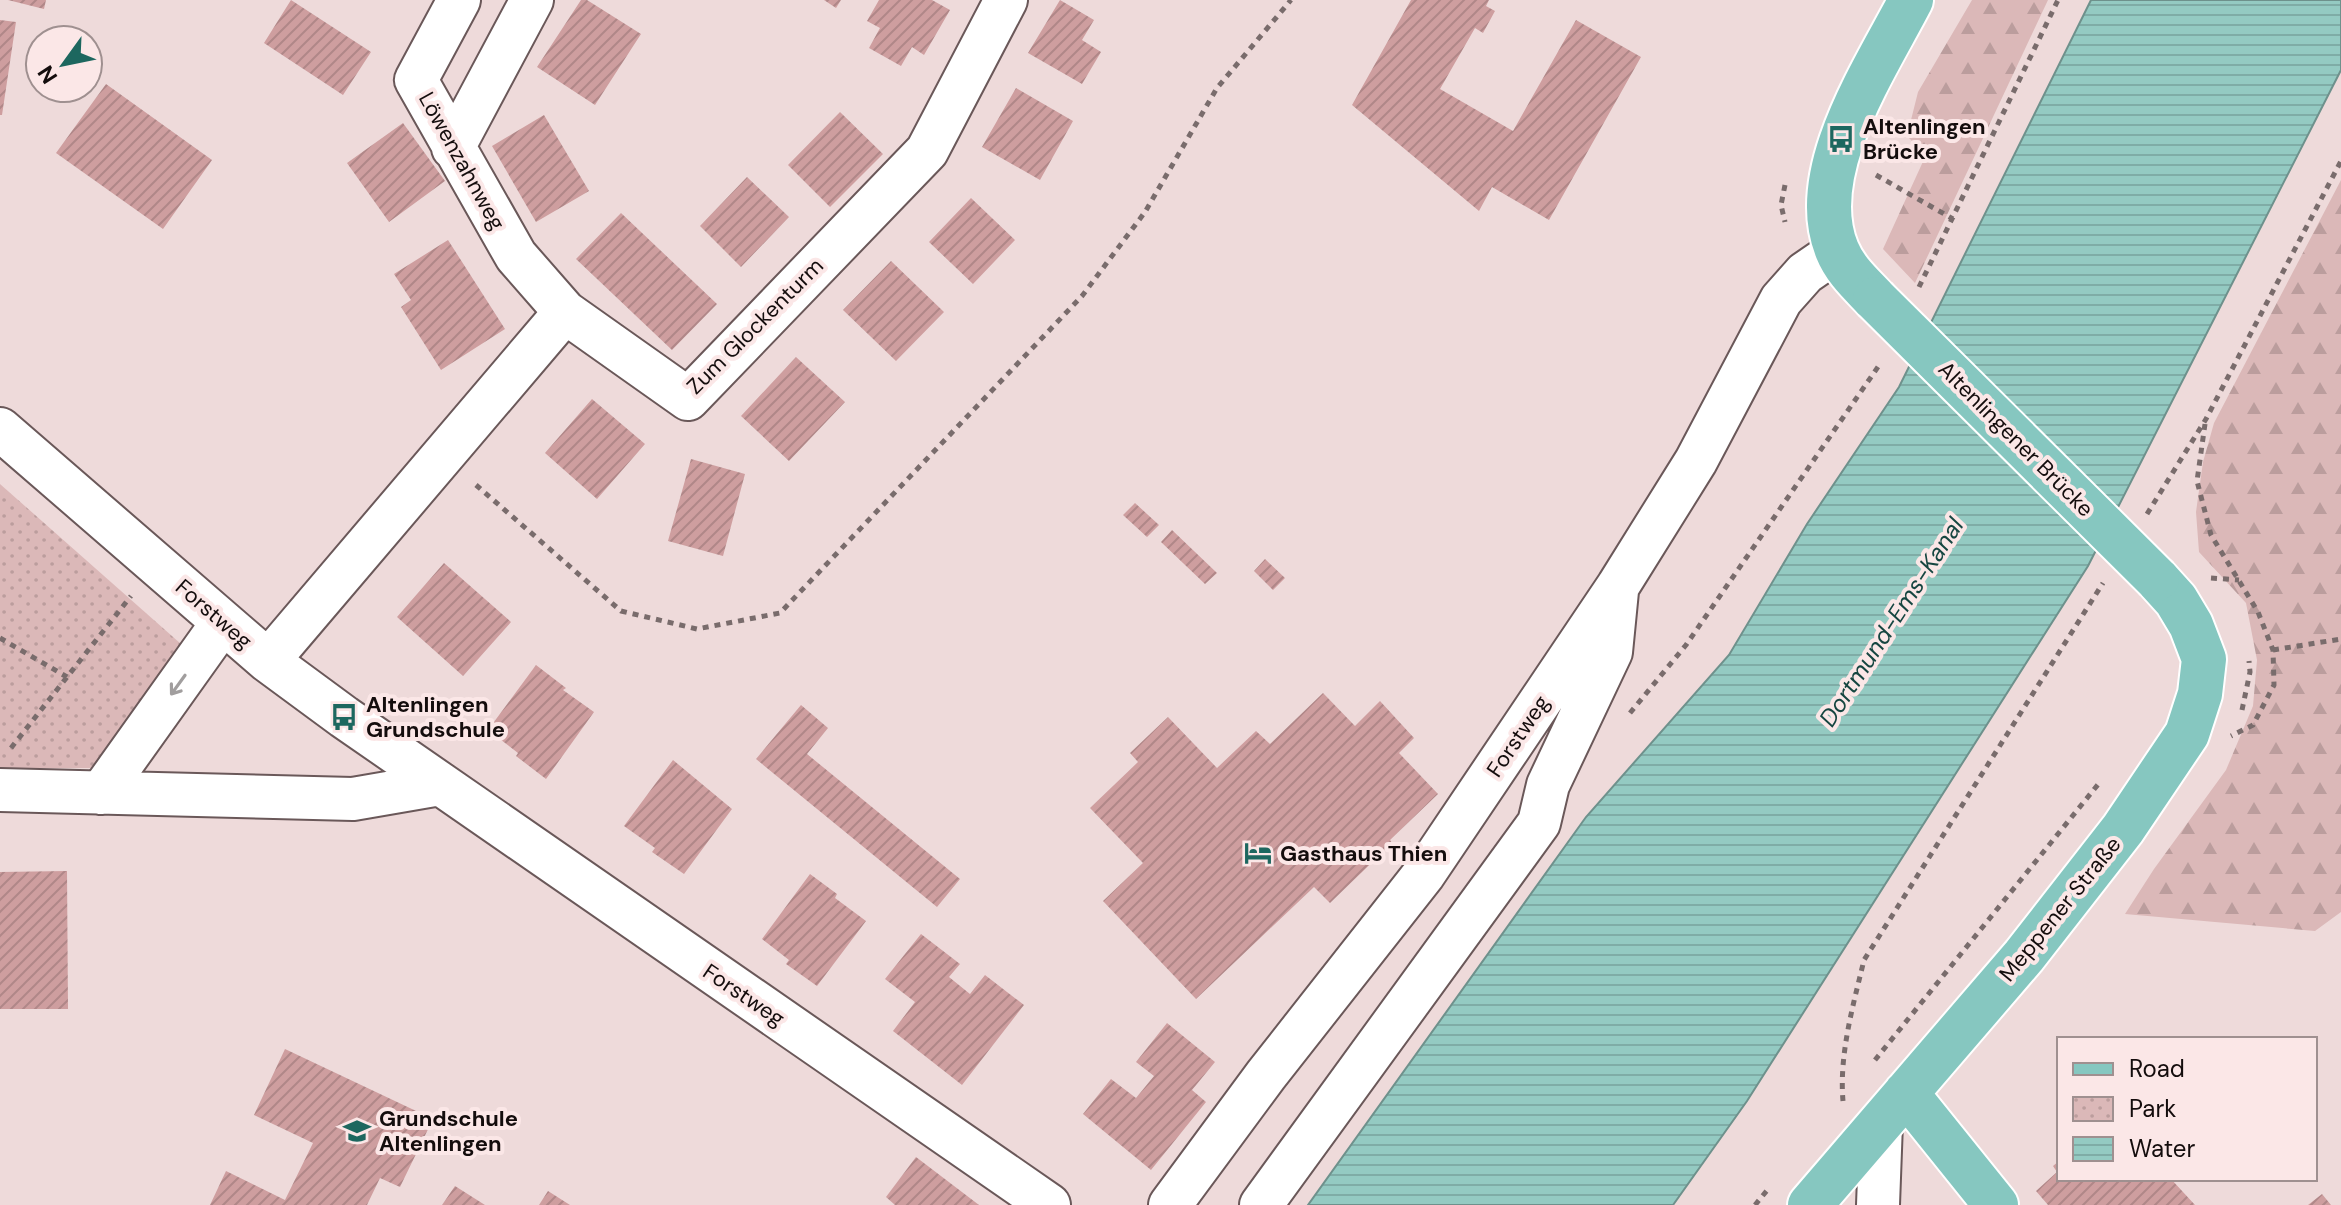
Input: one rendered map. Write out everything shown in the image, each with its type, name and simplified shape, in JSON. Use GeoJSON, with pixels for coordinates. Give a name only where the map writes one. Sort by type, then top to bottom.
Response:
{"type":"FeatureCollection","features":[{"type":"Feature","properties":{"kind":"main road"},"geometry":{"type":"LineString","coordinates":[[1894,300],[1850,273],[1837,251],[1828,217],[1830,186],[1841,139],[1911,0]]}},
{"type":"Feature","properties":{"kind":"main road","name":"Altenlingener Brücke"},"geometry":{"type":"LineString","coordinates":[[1894,300],[2157,579]]}},
{"type":"Feature","properties":{"kind":"main road","name":"Meppener Straße"},"geometry":{"type":"LineString","coordinates":[[1810,1205],[2024,956],[2123,829],[2187,734],[2200,694],[2204,659],[2191,625],[2176,600],[2157,579]]}},
{"type":"Feature","properties":{"kind":"main road"},"geometry":{"type":"LineString","coordinates":[[1894,1108],[1996,1205]]}},
{"type":"Feature","properties":{"kind":"street","name":"Löwenzahnweg"},"geometry":{"type":"LineString","coordinates":[[459,0],[416,80],[516,256],[565,312]]}},
{"type":"Feature","properties":{"kind":"street"},"geometry":{"type":"LineString","coordinates":[[453,148],[532,0]]}},
{"type":"Feature","properties":{"kind":"street","name":"Zum Glockenturm"},"geometry":{"type":"LineString","coordinates":[[565,312],[688,399],[927,151],[1006,0]]}},
{"type":"Feature","properties":{"kind":"street","name":"Forstweg"},"geometry":{"type":"LineString","coordinates":[[1170,1205],[1266,1075],[1424,874],[1618,586],[1696,461],[1781,300],[1805,273],[1837,251]]}},
{"type":"Feature","properties":{"kind":"street"},"geometry":{"type":"LineString","coordinates":[[268,661],[565,312]]}},
{"type":"Feature","properties":{"kind":"street","name":"Forstweg"},"geometry":{"type":"LineString","coordinates":[[0,429],[268,661],[440,784],[1049,1205]]}},
{"type":"Feature","properties":{"kind":"street"},"geometry":{"type":"LineString","coordinates":[[1261,1205],[1539,823],[1548,785],[1611,652],[1618,586]]}},
{"type":"Feature","properties":{"kind":"street"},"geometry":{"type":"LineString","coordinates":[[101,793],[223,622]]}},
{"type":"Feature","properties":{"kind":"street"},"geometry":{"type":"LineString","coordinates":[[1,774],[101,793],[353,799],[440,784]]}},
{"type":"Feature","properties":{"kind":"street"},"geometry":{"type":"LineString","coordinates":[[1878,1205],[1894,1108]]}},
{"type":"Feature","properties":{"kind":"path"},"geometry":{"type":"LineString","coordinates":[[476,485],[621,611],[697,629],[780,613],[1082,296],[1145,212],[1217,88],[1291,0]]}},
{"type":"Feature","properties":{"kind":"path"},"geometry":{"type":"LineString","coordinates":[[1894,300],[1953,219],[2058,0]]}},
{"type":"Feature","properties":{"kind":"path"},"geometry":{"type":"LineString","coordinates":[[2146,514],[2206,419],[2341,161]]}},
{"type":"Feature","properties":{"kind":"path"},"geometry":{"type":"LineString","coordinates":[[1868,171],[1953,219]]}},
{"type":"Feature","properties":{"kind":"path"},"geometry":{"type":"LineString","coordinates":[[1627,716],[1686,645],[1885,356]]}},
{"type":"Feature","properties":{"kind":"path"},"geometry":{"type":"LineString","coordinates":[[2206,419],[2197,481],[2211,535],[2258,612],[2273,650],[2274,685],[2253,725],[2229,737]]}},
{"type":"Feature","properties":{"kind":"path"},"geometry":{"type":"LineString","coordinates":[[1,774],[67,677],[156,564]]}},
{"type":"Feature","properties":{"kind":"path"},"geometry":{"type":"LineString","coordinates":[[2202,577],[2239,580]]}},
{"type":"Feature","properties":{"kind":"path"},"geometry":{"type":"LineString","coordinates":[[1849,1161],[1841,1077],[1864,960],[2104,581]]}},
{"type":"Feature","properties":{"kind":"path"},"geometry":{"type":"LineString","coordinates":[[0,638],[67,677]]}},
{"type":"Feature","properties":{"kind":"path"},"geometry":{"type":"LineString","coordinates":[[2273,650],[2341,639]]}},
{"type":"Feature","properties":{"kind":"path"},"geometry":{"type":"LineString","coordinates":[[1872,1063],[2105,775]]}},
{"type":"Feature","properties":{"kind":"path"},"geometry":{"type":"LineString","coordinates":[[1833,1112],[1853,1088]]}},
{"type":"Feature","properties":{"kind":"path"},"geometry":{"type":"LineString","coordinates":[[1755,1205],[1774,1182]]}},
{"type":"Feature","properties":{"kind":"green space"},"geometry":{"type":"Polygon","coordinates":[[[1972,0],[2048,0],[1915,283],[1883,249],[1926,155],[1907,136],[1918,92],[1972,0]]]}},
{"type":"Feature","properties":{"kind":"green space"},"geometry":{"type":"Polygon","coordinates":[[[2341,180],[2341,912],[2315,931],[2125,914],[2226,770],[2253,706],[2257,660],[2246,603],[2199,552],[2196,512],[2203,462],[2214,423],[2341,180]]]}},
{"type":"Feature","properties":{"kind":"green space"},"geometry":{"type":"Polygon","coordinates":[[[0,484],[181,644],[105,768],[0,768],[0,484]]]}},
{"type":"Feature","properties":{"kind":"water","name":"Dortmund-Ems-Kanal"},"geometry":{"type":"Polygon","coordinates":[[[2091,0],[2341,0],[2341,70],[2088,566],[1747,1101],[1673,1205],[1308,1205],[1586,817],[1729,655],[1807,524],[1899,387],[2091,0]]]}},
{"type":"Feature","properties":{"kind":"building"},"geometry":{"type":"Polygon","coordinates":[[[8,0],[46,0],[44,9],[8,0]]]}},
{"type":"Feature","properties":{"kind":"building"},"geometry":{"type":"Polygon","coordinates":[[[291,0],[371,52],[343,95],[264,43],[291,0]]]}},
{"type":"Feature","properties":{"kind":"building"},"geometry":{"type":"Polygon","coordinates":[[[581,0],[587,0],[641,34],[595,105],[537,67],[581,0]]]}},
{"type":"Feature","properties":{"kind":"building"},"geometry":{"type":"Polygon","coordinates":[[[824,0],[841,0],[836,8],[824,0]]]}},
{"type":"Feature","properties":{"kind":"building"},"geometry":{"type":"Polygon","coordinates":[[[879,0],[932,0],[950,10],[924,55],[912,47],[901,66],[869,48],[880,28],[867,21],[879,0]]]}},
{"type":"Feature","properties":{"kind":"building"},"geometry":{"type":"Polygon","coordinates":[[[1060,0],[1094,20],[1082,40],[1101,52],[1082,84],[1028,53],[1060,0]]]}},
{"type":"Feature","properties":{"kind":"building"},"geometry":{"type":"Polygon","coordinates":[[[1411,0],[1489,0],[1486,6],[1495,11],[1483,33],[1475,28],[1440,89],[1513,131],[1576,20],[1641,57],[1549,220],[1492,187],[1479,211],[1352,105],[1411,0]]]}},
{"type":"Feature","properties":{"kind":"building"},"geometry":{"type":"Polygon","coordinates":[[[0,20],[16,22],[2,115],[0,115],[0,20]]]}},
{"type":"Feature","properties":{"kind":"building"},"geometry":{"type":"Polygon","coordinates":[[[106,84],[212,160],[163,229],[56,153],[92,104],[104,104],[106,84]]]}},
{"type":"Feature","properties":{"kind":"building"},"geometry":{"type":"Polygon","coordinates":[[[1016,88],[1073,121],[1040,180],[982,147],[1016,88]]]}},
{"type":"Feature","properties":{"kind":"building"},"geometry":{"type":"Polygon","coordinates":[[[840,112],[883,154],[830,207],[788,165],[840,112]]]}},
{"type":"Feature","properties":{"kind":"building"},"geometry":{"type":"Polygon","coordinates":[[[544,115],[589,191],[536,222],[492,146],[544,115]]]}},
{"type":"Feature","properties":{"kind":"building"},"geometry":{"type":"Polygon","coordinates":[[[403,123],[445,181],[389,222],[347,163],[403,123]]]}},
{"type":"Feature","properties":{"kind":"building"},"geometry":{"type":"Polygon","coordinates":[[[747,177],[789,217],[741,267],[700,226],[747,177]]]}},
{"type":"Feature","properties":{"kind":"building"},"geometry":{"type":"Polygon","coordinates":[[[971,198],[1015,240],[973,284],[929,242],[971,198]]]}},
{"type":"Feature","properties":{"kind":"building"},"geometry":{"type":"Polygon","coordinates":[[[621,213],[717,304],[672,350],[576,259],[621,213]]]}},
{"type":"Feature","properties":{"kind":"building"},"geometry":{"type":"Polygon","coordinates":[[[448,240],[505,329],[441,370],[401,307],[411,300],[394,274],[448,240]]]}},
{"type":"Feature","properties":{"kind":"building"},"geometry":{"type":"Polygon","coordinates":[[[891,261],[944,312],[896,361],[843,310],[891,261]]]}},
{"type":"Feature","properties":{"kind":"building"},"geometry":{"type":"Polygon","coordinates":[[[796,357],[845,402],[789,461],[741,416],[796,357]]]}},
{"type":"Feature","properties":{"kind":"building"},"geometry":{"type":"Polygon","coordinates":[[[592,399],[645,444],[597,499],[545,453],[592,399]]]}},
{"type":"Feature","properties":{"kind":"building"},"geometry":{"type":"Polygon","coordinates":[[[691,459],[745,474],[723,556],[668,541],[691,459]]]}},
{"type":"Feature","properties":{"kind":"building"},"geometry":{"type":"Polygon","coordinates":[[[1135,503],[1159,525],[1147,537],[1123,515],[1135,503]]]}},
{"type":"Feature","properties":{"kind":"building"},"geometry":{"type":"Polygon","coordinates":[[[1172,530],[1217,573],[1205,584],[1161,542],[1172,530]]]}},
{"type":"Feature","properties":{"kind":"building"},"geometry":{"type":"Polygon","coordinates":[[[1265,559],[1285,578],[1273,590],[1254,571],[1265,559]]]}},
{"type":"Feature","properties":{"kind":"building"},"geometry":{"type":"Polygon","coordinates":[[[444,563],[511,622],[463,676],[397,617],[444,563]]]}},
{"type":"Feature","properties":{"kind":"building"},"geometry":{"type":"Polygon","coordinates":[[[536,665],[566,688],[563,690],[594,712],[546,779],[488,730],[536,665]]]}},
{"type":"Feature","properties":{"kind":"building","name":"Gasthaus Thien"},"geometry":{"type":"Polygon","coordinates":[[[1323,693],[1355,726],[1380,701],[1414,738],[1399,753],[1438,794],[1330,903],[1314,887],[1196,999],[1103,901],[1143,863],[1090,808],[1138,762],[1130,753],[1168,717],[1217,768],[1256,731],[1270,744],[1323,693]]]}},
{"type":"Feature","properties":{"kind":"building"},"geometry":{"type":"Polygon","coordinates":[[[801,705],[828,728],[807,754],[960,879],[937,907],[756,759],[801,705]]]}},
{"type":"Feature","properties":{"kind":"building"},"geometry":{"type":"Polygon","coordinates":[[[673,760],[732,809],[684,874],[652,852],[655,848],[624,826],[673,760]]]}},
{"type":"Feature","properties":{"kind":"building"},"geometry":{"type":"Polygon","coordinates":[[[67,871],[68,1009],[0,1009],[0,872],[67,871]]]}},
{"type":"Feature","properties":{"kind":"building"},"geometry":{"type":"Polygon","coordinates":[[[810,874],[866,921],[817,986],[786,964],[789,960],[762,939],[810,874]]]}},
{"type":"Feature","properties":{"kind":"building"},"geometry":{"type":"Polygon","coordinates":[[[921,934],[960,964],[949,977],[970,994],[985,975],[1024,1005],[962,1085],[893,1031],[915,1002],[885,979],[921,934]]]}},
{"type":"Feature","properties":{"kind":"building"},"geometry":{"type":"Polygon","coordinates":[[[1167,1023],[1215,1062],[1192,1090],[1206,1102],[1151,1170],[1083,1114],[1111,1079],[1136,1098],[1154,1076],[1136,1062],[1167,1023]]]}},
{"type":"Feature","properties":{"kind":"building","name":"Grundschule Altenlingen"},"geometry":{"type":"Polygon","coordinates":[[[285,1049],[433,1119],[400,1187],[380,1178],[367,1205],[210,1205],[226,1171],[285,1200],[313,1143],[254,1115],[285,1049]]]}},
{"type":"Feature","properties":{"kind":"building"},"geometry":{"type":"Polygon","coordinates":[[[916,1157],[979,1205],[895,1205],[886,1197],[916,1157]]]}},
{"type":"Feature","properties":{"kind":"building"},"geometry":{"type":"Polygon","coordinates":[[[2057,1172],[2057,1181],[2173,1181],[2195,1205],[2048,1205],[2036,1191],[2057,1172]]]}},
{"type":"Feature","properties":{"kind":"building"},"geometry":{"type":"Polygon","coordinates":[[[455,1186],[485,1205],[442,1205],[455,1186]]]}},
{"type":"Feature","properties":{"kind":"building"},"geometry":{"type":"Polygon","coordinates":[[[548,1191],[570,1205],[539,1205],[548,1191]]]}},
{"type":"Feature","properties":{"kind":"building"},"geometry":{"type":"Polygon","coordinates":[[[2322,1194],[2331,1205],[2308,1205],[2322,1194]]]}},
{"type":"Feature","properties":{"kind":"place","name":"Altenlingen Brücke"},"geometry":{"type":"Point","coordinates":[1841,139]}},
{"type":"Feature","properties":{"kind":"place","name":"Altenlingen Grundschule"},"geometry":{"type":"Point","coordinates":[344,717]}},
{"type":"Feature","properties":{"kind":"place","name":"Gasthaus Thien"},"geometry":{"type":"Point","coordinates":[1258,853]}},
{"type":"Feature","properties":{"kind":"place","name":"Grundschule Altenlingen"},"geometry":{"type":"Point","coordinates":[357,1131]}}]}
